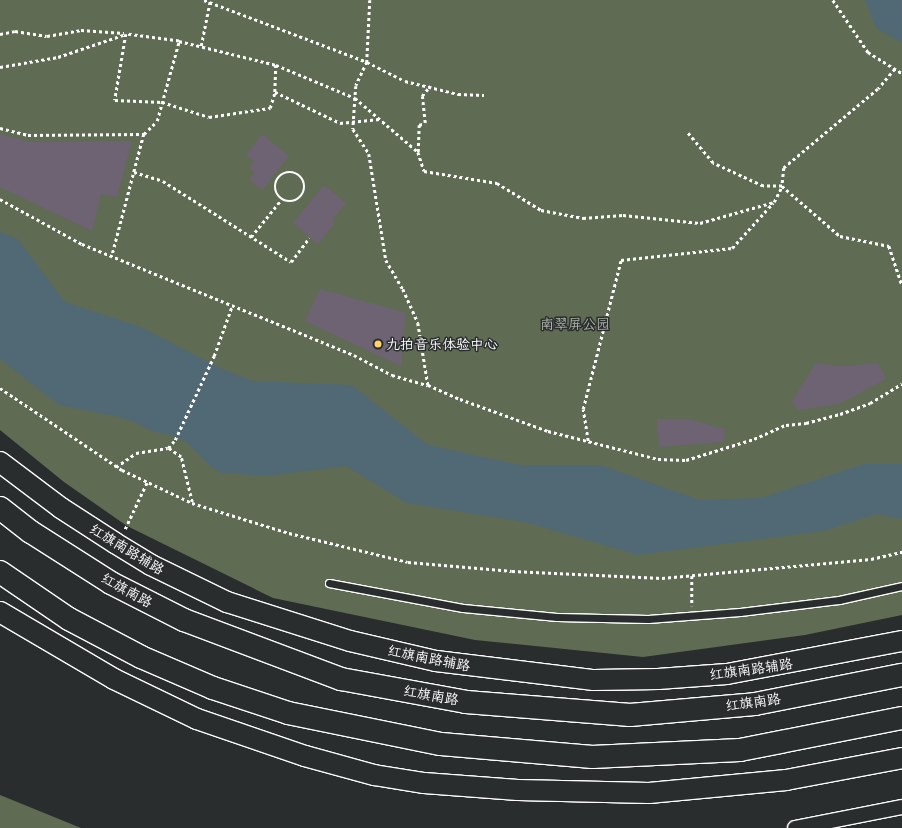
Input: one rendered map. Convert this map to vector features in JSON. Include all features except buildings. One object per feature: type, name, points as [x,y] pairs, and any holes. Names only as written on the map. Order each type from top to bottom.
[{"type":"highway","name":"红旗南路","points":[[0,508],[31,532],[112,583],[184,620],[341,679],[356,682],[466,702],[630,715],[755,704],[902,675]]},
{"type":"highway","points":[[0,572],[69,618],[141,657],[219,691],[288,713],[441,744],[592,757],[740,750],[902,718]]},
{"type":"main road","name":"红旗南路辅路","points":[[0,462],[61,508],[115,543],[190,585],[263,615],[350,641],[436,661],[509,671],[594,680],[719,675],[800,662],[902,641]]},
{"type":"main road","points":[[0,612],[114,679],[197,719],[305,756],[374,775],[417,782],[518,790],[649,794],[778,781],[902,758]]},
{"type":"street","points":[[795,828],[861,822],[902,807]]},
{"type":"lane","points":[[329,584],[463,608],[557,617],[648,618],[693,615],[838,600],[902,586]]},
{"type":"path","points":[[204,0],[367,62],[405,81],[458,94],[484,96]]},
{"type":"path","points":[[370,0],[367,62],[356,86],[353,129],[369,154],[386,260],[403,290],[418,323],[428,384]]},
{"type":"path","points":[[832,0],[868,52],[902,73]]},
{"type":"path","points":[[201,46],[210,1]]},
{"type":"path","points":[[0,34],[15,31],[47,36],[81,30],[126,34],[179,41],[276,65],[355,98],[418,152]]},
{"type":"path","points":[[126,34],[115,100],[162,102],[209,117],[270,108],[275,92],[276,65]]},
{"type":"path","points":[[0,67],[58,57],[126,34]]},
{"type":"path","points":[[112,256],[144,134],[157,121],[179,41]]},
{"type":"path","points":[[588,442],[583,409],[621,260],[732,248],[774,202],[782,186],[784,168],[878,89],[895,69]]},
{"type":"path","points":[[430,86],[422,96],[425,123],[419,125],[418,152],[424,171],[497,183],[541,210],[583,218],[623,215],[700,223],[774,202]]},
{"type":"path","points":[[275,92],[340,123],[380,119]]},
{"type":"path","points":[[0,128],[28,135],[144,134]]},
{"type":"path","points":[[687,132],[713,163],[736,176],[763,186],[782,186],[840,236],[889,246],[902,285]]},
{"type":"path","points":[[134,172],[163,181],[291,262],[309,238]]},
{"type":"path","points":[[285,173],[299,175],[305,184],[304,194],[291,203],[281,200],[275,192],[277,178],[285,173]]},
{"type":"path","points":[[0,199],[82,244],[169,282],[354,355],[392,375],[428,384],[460,399],[535,426],[588,442],[658,459],[686,460],[754,439],[786,425],[806,423],[840,414],[870,403],[902,384]]},
{"type":"path","points":[[251,237],[281,200]]},
{"type":"path","points":[[168,448],[174,440],[214,356],[232,306]]},
{"type":"path","points":[[0,388],[116,467],[192,503],[289,533],[408,562],[520,572],[662,578],[871,559],[902,552]]},
{"type":"path","points":[[116,467],[136,453],[168,448],[181,457],[192,503]]},
{"type":"path","points":[[115,543],[127,526],[147,482]]},
{"type":"path","points":[[692,576],[693,615]]},
{"type":"green space","name":"南翠屏公园","points":[[0,0],[902,0],[902,615],[805,635],[643,657],[475,640],[273,598],[127,526],[64,482],[0,430]]},
{"type":"green space","points":[[0,795],[81,828],[0,828]]},
{"type":"water","points":[[865,0],[901,0],[902,43],[876,28]]},
{"type":"water","points":[[0,232],[18,239],[65,302],[141,327],[220,368],[253,381],[352,385],[428,445],[521,465],[600,465],[700,500],[761,498],[864,464],[902,464],[902,519],[877,514],[823,531],[638,555],[525,522],[407,503],[346,466],[268,476],[221,473],[211,467],[185,441],[170,435],[151,431],[137,423],[119,417],[59,405],[0,359]]},
{"type":"place","name":"九拍音乐体验中心","points":[[378,344]]}]
